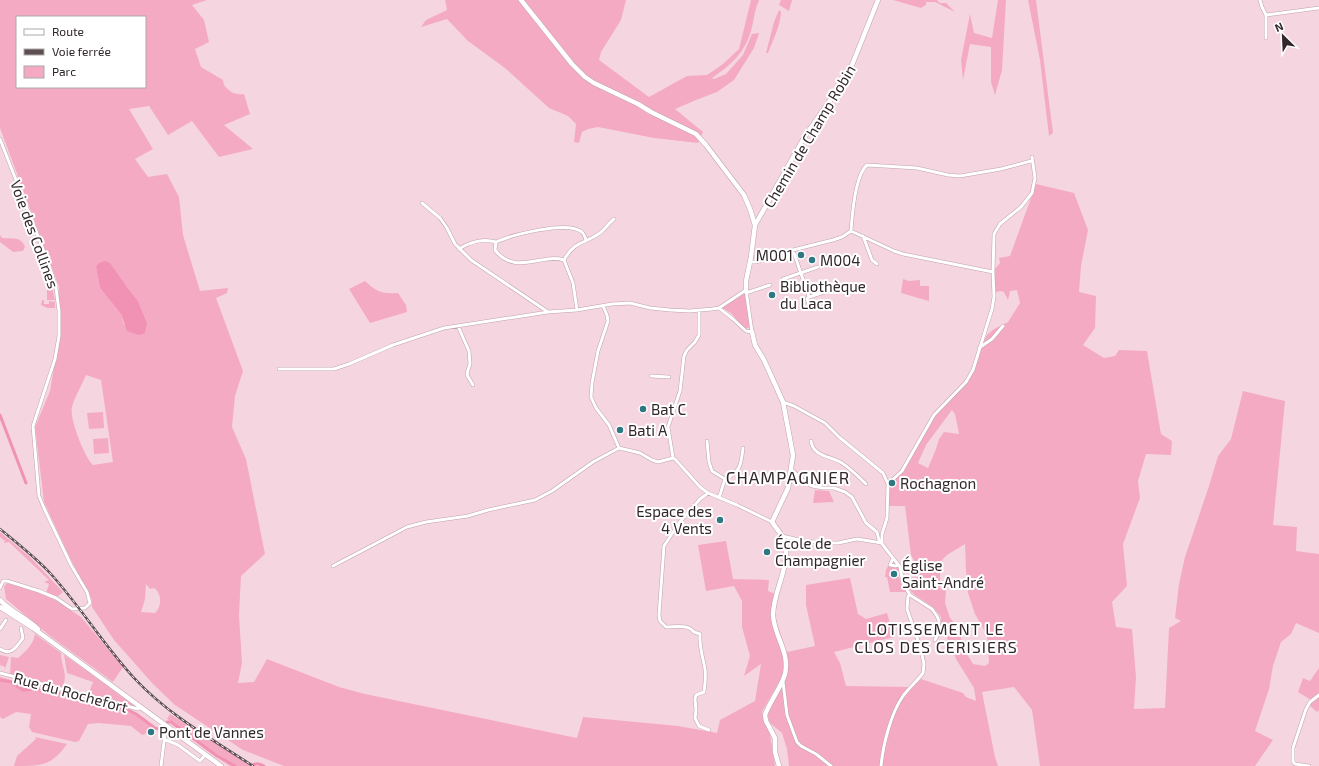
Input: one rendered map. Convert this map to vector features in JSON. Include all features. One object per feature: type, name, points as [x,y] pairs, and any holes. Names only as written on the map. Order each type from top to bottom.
[{"type":"street","points":[[521,0],[572,64],[585,77],[594,83],[685,128],[701,138],[744,195],[750,208],[755,226],[746,282],[752,332],[754,341],[783,402],[793,455],[788,488],[772,522]]},
{"type":"street","name":"Chemin de Champ Robin","points":[[755,226],[805,136],[848,75],[878,0]]},
{"type":"street","points":[[1260,0],[1266,15],[1266,38]]},
{"type":"street","points":[[1266,15],[1319,8]]},
{"type":"street","name":"Voie des Collines","points":[[0,139],[48,262],[56,288],[59,311],[59,336],[55,359],[33,426],[40,496],[44,508],[90,603],[85,608],[72,609],[56,598],[7,581],[1,583],[0,588]]},
{"type":"street","points":[[750,262],[756,262],[793,250],[842,238],[851,231],[855,196],[863,169],[867,165],[917,168],[948,175],[960,176],[1001,170],[1032,159],[1034,169],[1032,193],[1021,208],[1000,224],[994,234],[994,297],[992,309],[971,375],[937,411],[902,471],[888,484]]},
{"type":"street","points":[[422,203],[440,218],[455,244],[471,260],[548,312]]},
{"type":"street","points":[[564,260],[567,254],[576,245],[600,233],[614,219]]},
{"type":"street","points":[[459,249],[474,242],[491,240],[496,242],[535,231],[568,228],[578,230],[583,233],[586,240]]},
{"type":"street","points":[[851,231],[903,254],[993,272]]},
{"type":"street","points":[[863,236],[872,260],[877,264]]},
{"type":"street","points":[[496,242],[495,250],[497,253],[505,259],[523,264],[556,257],[564,260],[571,274],[577,310]]},
{"type":"street","points":[[793,250],[802,273],[809,297],[807,299],[810,307]]},
{"type":"street","points":[[783,279],[818,267]]},
{"type":"street","points":[[279,369],[334,369],[393,345],[432,332],[458,326],[548,312],[630,303],[660,309],[690,311],[718,308],[746,291],[770,285]]},
{"type":"street","points":[[809,297],[834,289]]},
{"type":"street","points":[[604,306],[608,321],[598,351],[591,397],[596,408],[609,425],[619,448]]},
{"type":"street","points":[[718,308],[746,331],[752,332]]},
{"type":"street","points":[[672,458],[668,426],[680,391],[684,356],[687,350],[695,342],[699,334],[699,310]]},
{"type":"street","points":[[458,326],[469,351],[470,364],[467,374],[473,385]]},
{"type":"street","points":[[980,348],[992,339],[1003,326]]},
{"type":"street","points":[[651,376],[669,376]]},
{"type":"street","points":[[783,402],[794,406],[824,423],[882,472],[888,484],[887,518],[882,534],[882,543]]},
{"type":"street","points":[[707,441],[709,462],[712,471],[725,479]]},
{"type":"street","points":[[811,441],[812,447],[817,452],[826,458],[841,462],[866,484]]},
{"type":"street","points":[[333,566],[407,527],[426,522],[468,516],[535,500],[552,491],[593,462],[619,448],[640,453],[658,462],[672,458],[675,459],[700,487],[708,493],[738,505],[772,522],[782,536],[784,542],[784,562],[773,613],[774,625],[786,657],[786,667],[782,680],[765,715],[766,721],[774,736],[775,752],[779,766]]},
{"type":"street","points":[[719,498],[725,479],[732,476],[740,469],[743,448]]},
{"type":"street","points":[[791,469],[806,483],[812,486],[834,488],[845,492],[852,497],[866,523],[876,530],[879,540],[900,567],[903,583],[910,595],[932,609],[937,616],[939,628],[935,640]]},
{"type":"street","points":[[708,493],[700,499],[679,523],[663,549],[659,615],[660,621],[666,627],[690,628],[694,632],[700,634],[699,642],[705,670],[705,681],[704,692],[696,695],[695,718],[699,726],[709,730]]},
{"type":"street","points":[[782,536],[804,541],[826,543],[838,543],[858,538],[882,543]]},
{"type":"street","points":[[893,558],[890,565],[898,565]]},
{"type":"street","points":[[881,766],[884,747],[896,707],[904,694],[923,673],[924,664],[920,646],[907,609],[908,596],[910,595]]},
{"type":"street","points":[[0,600],[5,605],[30,621],[50,640]]},
{"type":"street","points":[[0,607],[50,640],[167,728],[221,766]]},
{"type":"street","points":[[0,629],[6,620]]},
{"type":"street","points":[[0,649],[8,652],[13,651],[23,638],[21,628]]},
{"type":"street","name":"Rue du Rochefort","points":[[0,673],[138,709],[141,707]]},
{"type":"street","points":[[782,680],[787,715],[797,742],[831,766]]},
{"type":"street","points":[[1309,766],[1295,764],[1293,762],[1292,751],[1308,706],[1319,695]]},
{"type":"street","points":[[161,766],[164,739],[167,728]]},
{"type":"street","points":[[164,739],[178,745],[200,761],[201,766]]},
{"type":"street","points":[[200,761],[205,755]]},
{"type":"green space","points":[[0,0],[207,0],[192,5],[204,20],[209,42],[195,49],[201,67],[223,80],[224,85],[230,91],[238,94],[244,94],[250,114],[224,125],[253,149],[219,157],[192,121],[168,135],[149,106],[129,109],[153,149],[135,159],[148,177],[167,174],[179,197],[183,235],[200,291],[228,288],[227,293],[216,298],[243,371],[235,396],[232,427],[246,459],[265,554],[241,576],[239,615],[242,663],[238,683],[254,682],[267,659],[339,687],[365,694],[577,738],[583,717],[678,726],[717,733],[720,720],[755,701],[761,664],[744,676],[750,656],[742,627],[742,601],[734,586],[706,591],[698,545],[726,541],[733,579],[769,580],[768,591],[775,594],[776,621],[787,652],[815,646],[806,605],[806,585],[850,578],[858,614],[866,619],[887,613],[894,637],[834,652],[840,663],[846,686],[911,687],[921,679],[963,693],[966,697],[976,701],[974,688],[956,659],[941,626],[941,617],[933,608],[908,588],[905,578],[919,577],[917,566],[911,555],[905,506],[888,506],[888,484],[901,473],[935,414],[971,375],[976,366],[987,335],[994,329],[1008,322],[1020,303],[1017,290],[1010,291],[1008,300],[1004,292],[996,292],[993,271],[1000,263],[999,258],[1010,256],[1036,184],[1074,193],[1088,230],[1081,266],[1079,292],[1096,296],[1095,328],[1083,345],[1104,358],[1115,356],[1119,350],[1147,351],[1161,434],[1172,441],[1171,455],[1146,454],[1138,481],[1140,498],[1123,544],[1127,586],[1112,602],[1116,627],[1132,629],[1136,677],[1134,709],[1165,708],[1169,628],[1181,621],[1175,618],[1179,584],[1185,557],[1218,456],[1231,439],[1243,391],[1285,401],[1273,525],[1297,527],[1296,551],[1319,554],[1319,633],[1296,623],[1291,634],[1281,642],[1273,666],[1269,689],[1255,731],[1273,740],[1255,766],[1040,766],[1032,710],[1014,687],[982,692],[998,766],[789,766],[787,749],[782,733],[770,723],[767,714],[786,678],[785,666],[781,678],[762,712],[770,734],[775,766],[284,766],[243,750],[175,705],[153,684],[114,640],[92,607],[92,600],[70,558],[44,502],[35,427],[50,391],[59,338],[59,287],[0,128]],"holes":[[[110,264],[138,301],[147,323],[124,325],[121,314],[100,288],[96,267]],[[86,375],[101,380],[113,462],[93,465],[89,461],[75,428],[72,407]],[[952,410],[955,414],[959,434],[944,432],[939,439],[928,468],[918,463],[926,445]],[[965,544],[968,593],[975,614],[987,635],[989,663],[985,666],[973,664],[962,646],[960,629],[950,618],[945,603],[946,591],[940,588],[940,562],[947,555]],[[146,584],[150,589],[154,588],[159,593],[160,604],[155,613],[141,612],[145,599]]]},
{"type":"green space","points":[[445,0],[626,0],[621,20],[601,52],[599,60],[649,97],[687,76],[707,75],[723,64],[739,49],[751,0],[759,0],[746,44],[737,57],[726,68],[712,78],[714,79],[726,74],[743,55],[752,34],[759,33],[754,48],[734,80],[717,92],[675,109],[703,132],[698,143],[654,138],[598,127],[582,132],[579,143],[574,142],[576,124],[568,116],[549,108],[505,68],[468,41],[447,19],[421,27],[426,20],[447,10]]},
{"type":"green space","points":[[781,0],[792,0],[789,11],[779,5]]},
{"type":"green space","points":[[893,0],[937,0],[940,3],[946,3],[955,12],[935,2],[926,2],[926,5],[921,8]]},
{"type":"green space","points":[[998,0],[1006,0],[1002,70],[995,95],[991,82],[991,47],[970,44],[963,80],[961,60],[970,14],[974,33],[992,38]]},
{"type":"green space","points":[[1028,0],[1036,0],[1053,133],[1049,136],[1040,60]]},
{"type":"green space","points":[[779,10],[781,12],[778,28],[768,53],[766,53],[774,22]]},
{"type":"green space","points":[[0,235],[2,238],[21,241],[25,247],[23,251],[13,252],[0,242]]},
{"type":"green space","points":[[39,248],[49,276],[41,275],[40,258],[38,258],[34,249]]},
{"type":"green space","points":[[47,279],[50,279],[55,300],[47,300]]},
{"type":"green space","points":[[903,279],[909,281],[920,280],[920,286],[929,286],[929,301],[901,293]]},
{"type":"green space","points":[[365,281],[380,292],[398,293],[406,305],[407,312],[370,323],[349,289]]},
{"type":"green space","points":[[745,293],[750,327],[745,329],[731,313],[722,308]]},
{"type":"green space","points":[[42,300],[44,300],[44,304],[49,304],[49,301],[55,302],[55,308],[47,308],[41,305]]},
{"type":"green space","points":[[103,412],[104,428],[89,429],[87,413]]},
{"type":"green space","points":[[108,438],[109,453],[94,454],[93,439]]},
{"type":"green space","points":[[815,490],[829,491],[834,502],[813,503]]},
{"type":"green space","points":[[0,532],[31,558],[63,592],[57,597],[46,593],[49,584],[44,582],[49,580],[9,542],[4,543],[5,541],[0,537]]},
{"type":"green space","points":[[888,566],[898,567],[899,571],[890,570],[889,576],[899,577],[906,592],[890,592],[887,577],[885,577]]},
{"type":"green space","points":[[8,583],[54,599],[81,617],[123,667],[113,682],[50,636],[6,599],[4,586]]},
{"type":"green space","points":[[35,634],[61,653],[65,674],[62,688],[10,675],[11,657],[18,658],[24,653],[31,645]]},
{"type":"green space","points":[[0,655],[9,657],[4,672],[5,667],[0,665]]},
{"type":"green space","points":[[64,655],[136,707],[129,704],[88,695],[93,682],[67,673]]},
{"type":"green space","points":[[1319,668],[1319,693],[1311,700],[1298,692],[1303,678],[1310,681]]},
{"type":"green space","points":[[0,677],[134,713],[154,728],[148,733],[142,735],[131,726],[99,723],[88,724],[79,741],[75,742],[32,732],[29,727],[31,714],[16,712],[3,719],[0,717]]},
{"type":"green space","points":[[1319,696],[1319,710],[1317,712],[1309,705]]},
{"type":"green space","points":[[170,714],[252,766],[230,766],[174,726],[175,723],[167,719]]},
{"type":"green space","points":[[35,737],[67,744],[51,761],[32,766],[14,766],[17,756],[36,739]]},
{"type":"shaded area","points":[[105,261],[110,263],[138,301],[147,323],[145,333],[139,335],[127,331],[121,314],[100,288],[96,267],[99,263]]},
{"type":"waterway","points":[[0,415],[26,483]]},
{"type":"waterway","points":[[0,680],[11,682],[23,690],[34,689],[59,693],[74,697],[88,704],[128,710],[155,728],[159,729]]},
{"type":"waterway","points":[[167,722],[171,722],[217,756],[235,766]]},
{"type":"waterway","points":[[251,766],[254,764],[264,766]]},
{"type":"railway","points":[[0,529],[50,573],[72,599],[103,641],[149,693],[177,716],[253,766]]},
{"type":"place","name":"M001","points":[[801,255]]},
{"type":"place","name":"M004","points":[[812,260]]},
{"type":"place","name":"Bibliothèque du Laca","points":[[772,295]]},
{"type":"place","name":"Bat C","points":[[643,409]]},
{"type":"place","name":"Bati A","points":[[620,430]]},
{"type":"place","name":"Rochagnon","points":[[892,483]]},
{"type":"place","name":"Espace des 4 Vents","points":[[720,520]]},
{"type":"place","name":"École de Champagnier","points":[[767,552]]},
{"type":"place","name":"Église Saint-André","points":[[894,574]]},
{"type":"place","name":"Pont de Vannes","points":[[151,732]]},
{"type":"district","name":"CHAMPAGNIER","points":[[788,477]]},
{"type":"district","name":"LOTISSEMENT LE CLOS DES CERISIERS","points":[[936,637]]}]
